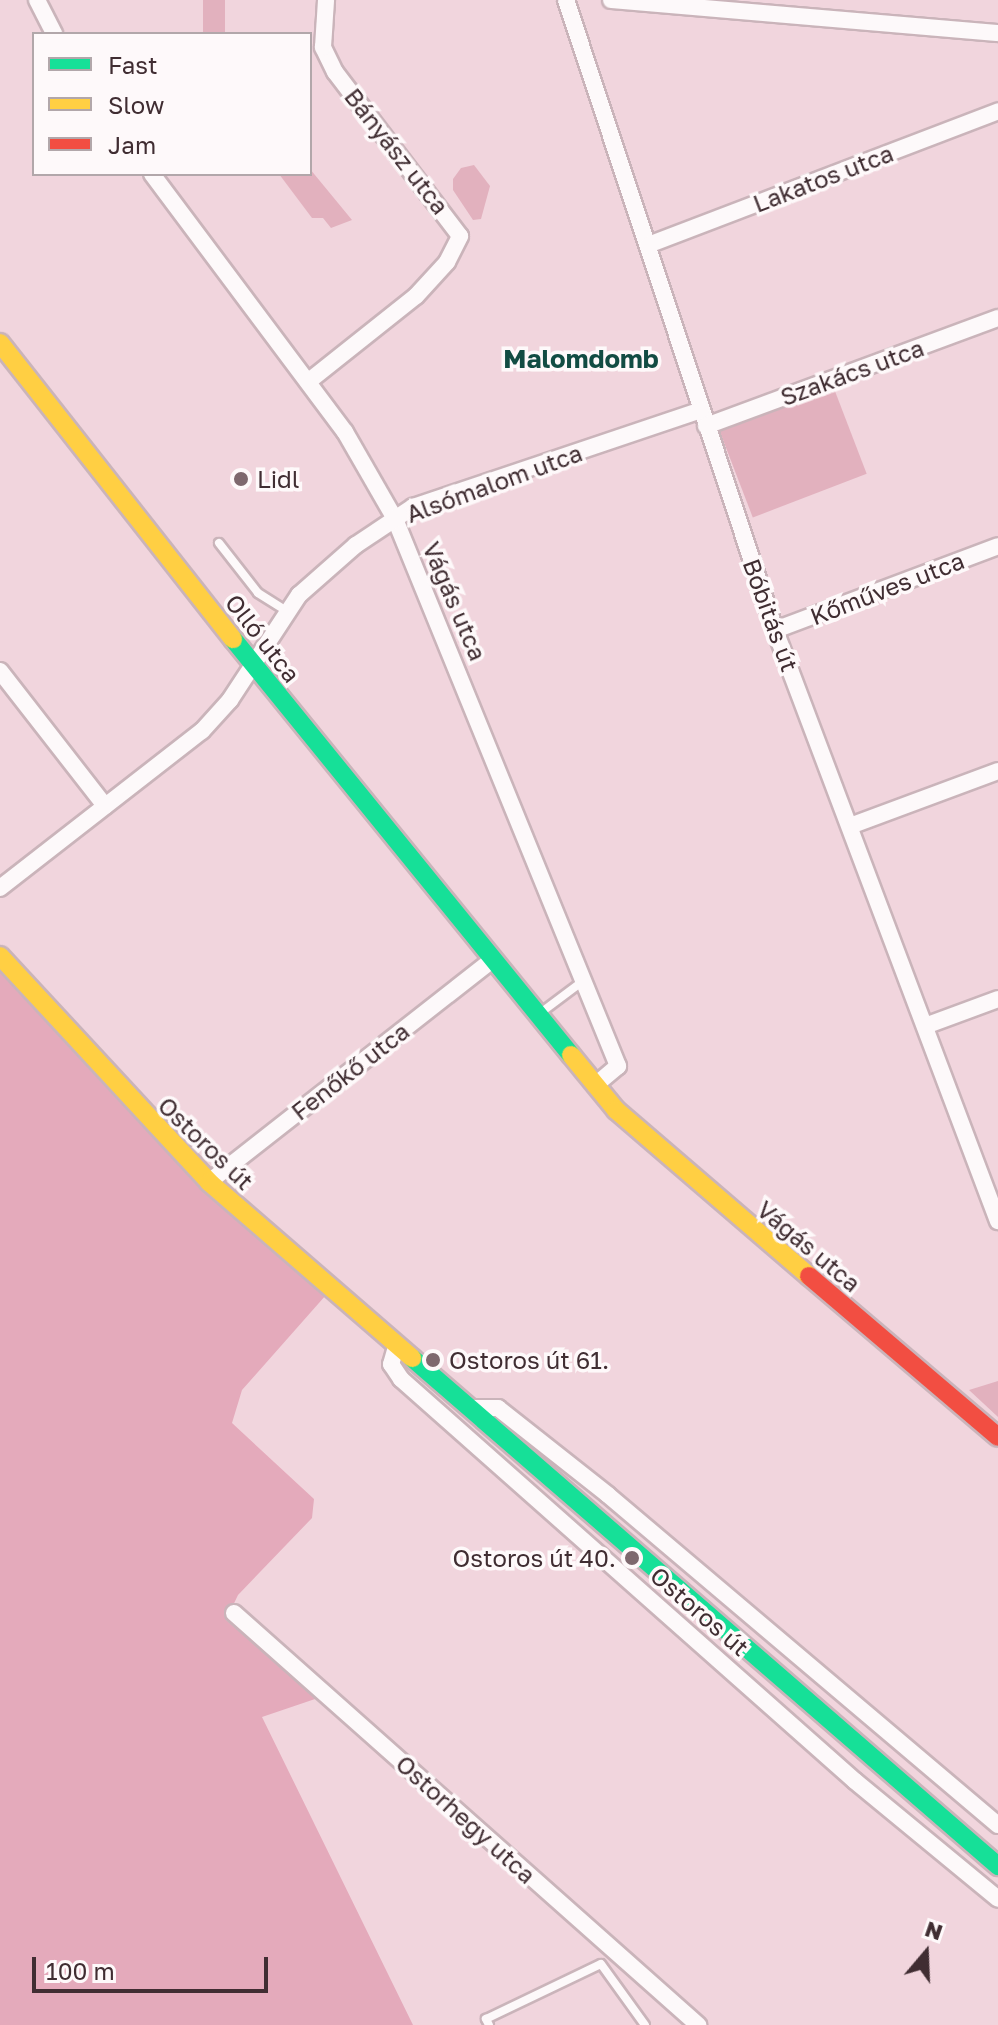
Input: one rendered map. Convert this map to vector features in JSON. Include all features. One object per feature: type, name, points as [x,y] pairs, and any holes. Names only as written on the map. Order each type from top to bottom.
[{"type":"street","points":[[37,0],[53,32]]},
{"type":"street","name":"Bányász utca","points":[[309,381],[416,296],[447,262],[460,236],[407,159],[335,72],[323,47],[326,0]]},
{"type":"street","name":"Bóbitás út","points":[[566,0],[775,630],[998,1221]]},
{"type":"street","points":[[611,0],[998,33]]},
{"type":"street","name":"Lakatos utca","points":[[648,245],[998,111]]},
{"type":"street","name":"Vágás utca","points":[[154,176],[309,381],[395,519],[618,1066],[595,1085]]},
{"type":"street","name":"Szakács utca","points":[[704,418],[998,318]]},
{"type":"street","name":"Olló utca","points":[[0,343],[491,961]]},
{"type":"street","name":"Alsómalom utca","points":[[0,888],[202,731],[230,700],[287,611],[329,566],[395,519],[413,507],[704,418]]},
{"type":"street","name":"Kőműves utca","points":[[775,630],[998,546]]},
{"type":"street","points":[[0,671],[105,806]]},
{"type":"street","points":[[850,826],[998,771]]},
{"type":"street","name":"Ostoros út","points":[[0,956],[209,1182],[998,1866]]},
{"type":"street","name":"Vágás utca","points":[[491,961],[595,1085],[649,1142],[998,1437]]},
{"type":"street","name":"Fenőkő utca","points":[[209,1182],[491,961]]},
{"type":"street","points":[[925,1026],[998,999]]},
{"type":"street","name":"Ostoros út","points":[[396,1347],[391,1364],[401,1379],[734,1673],[998,1899]]},
{"type":"street","name":"Ostoros út","points":[[469,1408],[498,1408],[608,1495],[998,1825]]},
{"type":"street","points":[[658,1605],[675,1586]]},
{"type":"street","name":"Ostorhegy utca","points":[[234,1613],[698,2025]]},
{"type":"street","points":[[734,1673],[752,1653]]},
{"type":"lane","points":[[219,543],[258,593],[287,611]]},
{"type":"lane","points":[[536,1017],[583,981]]},
{"type":"lane","points":[[489,2025],[486,2019],[601,1964],[645,2025]]},
{"type":"shaded area","points":[[203,0],[225,0],[225,32],[203,32]]},
{"type":"shaded area","points":[[474,165],[490,186],[481,219],[473,220],[453,190],[453,179],[461,168]]},
{"type":"shaded area","points":[[312,171],[352,220],[331,228],[323,218],[312,218],[280,176],[312,176]]},
{"type":"shaded area","points":[[833,386],[867,474],[753,517],[719,430]]},
{"type":"shaded area","points":[[0,963],[326,1295],[242,1390],[232,1423],[314,1499],[312,1518],[238,1595],[226,1620],[318,1698],[262,1717],[413,2025],[0,2025]]},
{"type":"shaded area","points":[[998,1381],[998,1417],[969,1390]]},
{"type":"traffic: fast","points":[[233,639],[571,1055]]},
{"type":"traffic: fast","points":[[412,1358],[998,1866]]},
{"type":"traffic: slow","points":[[0,343],[233,639]]},
{"type":"traffic: slow","points":[[0,956],[209,1182],[412,1358]]},
{"type":"traffic: slow","points":[[571,1055],[616,1110],[809,1276]]},
{"type":"traffic: jam","points":[[809,1276],[998,1437]]},
{"type":"place","name":"Lidl","points":[[241,479]]},
{"type":"place","name":"Ostoros út 61.","points":[[433,1360]]},
{"type":"place","name":"Ostoros út 40.","points":[[632,1558]]},
{"type":"district","name":"Malomdomb","points":[[581,359]]}]
